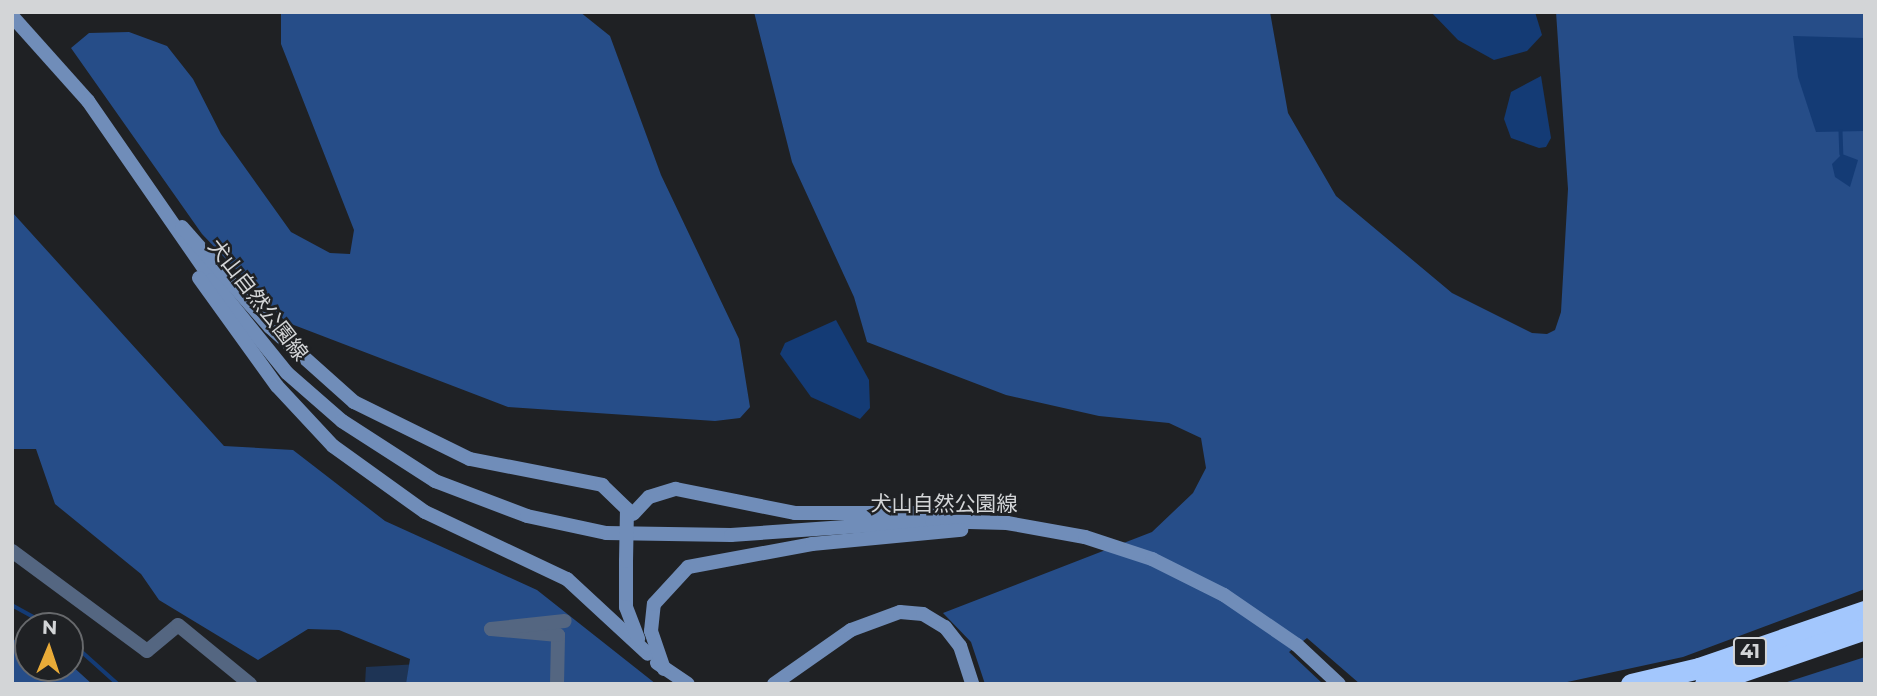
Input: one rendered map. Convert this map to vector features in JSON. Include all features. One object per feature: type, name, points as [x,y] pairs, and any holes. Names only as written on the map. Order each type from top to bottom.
[{"type":"highway","name":"41","points":[[1632,684],[1699,668],[1865,611]]},
{"type":"highway","name":"41","points":[[1705,684],[1865,629]]},
{"type":"main road","name":"犬山自然公園線","points":[[12,16],[88,101],[163,209],[287,373],[388,453],[482,501],[562,525],[659,535],[932,521],[1007,523],[1085,537],[1187,575],[1297,645],[1339,684]]},
{"type":"main road","points":[[145,182],[166,230],[253,355],[333,446],[425,512],[567,579],[664,669],[688,684]]},
{"type":"main road","points":[[163,209],[313,372],[354,402],[470,459],[602,485],[630,511],[626,607],[648,654]]},
{"type":"main road","points":[[630,511],[649,497],[676,489],[794,513],[923,512],[1007,523]]},
{"type":"main road","points":[[664,669],[651,631],[654,604],[688,567],[812,544],[1007,523]]},
{"type":"main road","points":[[774,684],[851,630],[900,612],[923,614],[945,627],[968,666],[970,684]]},
{"type":"street","points":[[12,551],[147,651],[178,625],[250,684]]},
{"type":"street","points":[[557,684],[558,635],[491,629],[565,621]]},
{"type":"shaded area","points":[[281,12],[580,12],[610,36],[661,175],[739,339],[750,407],[740,418],[715,421],[508,407],[286,322],[202,234],[71,48],[89,33],[129,32],[167,46],[193,79],[221,134],[291,232],[330,253],[350,254],[354,230],[281,44]]},
{"type":"shaded area","points":[[754,12],[1270,12],[1288,113],[1336,196],[1452,293],[1532,333],[1547,334],[1555,330],[1561,312],[1568,189],[1556,12],[1865,12],[1865,589],[1683,657],[1558,684],[1360,684],[1307,638],[1289,652],[1323,684],[985,684],[971,642],[943,613],[1152,532],[1193,493],[1206,468],[1201,438],[1169,423],[1099,416],[1006,395],[867,342],[854,297],[792,162]]},
{"type":"shaded area","points":[[1431,12],[1535,12],[1542,35],[1527,51],[1494,60],[1458,40]]},
{"type":"shaded area","points":[[1793,36],[1865,38],[1865,131],[1816,132],[1798,77]]},
{"type":"shaded area","points":[[1541,76],[1551,138],[1546,147],[1539,148],[1511,138],[1504,119],[1511,92]]},
{"type":"shaded area","points":[[1842,154],[1858,160],[1850,187],[1835,177],[1832,164]]},
{"type":"shaded area","points":[[12,212],[224,446],[293,450],[385,521],[537,590],[656,684],[406,684],[410,659],[339,630],[308,629],[258,660],[159,600],[141,574],[55,504],[36,449],[12,449]]},
{"type":"shaded area","points":[[836,320],[869,380],[870,408],[860,419],[811,397],[780,354],[785,343]]},
{"type":"shaded area","points":[[12,639],[14,682],[84,682],[84,677],[92,684],[12,684]]},
{"type":"shaded area","points":[[1865,657],[1865,684],[1781,684]]},
{"type":"shaded area","points":[[419,664],[422,684],[365,684],[366,667]]},
{"type":"waterway","points":[[1841,131],[1842,154]]},
{"type":"waterway","points":[[12,605],[25,612]]},
{"type":"waterway","points":[[84,654],[118,684]]}]
